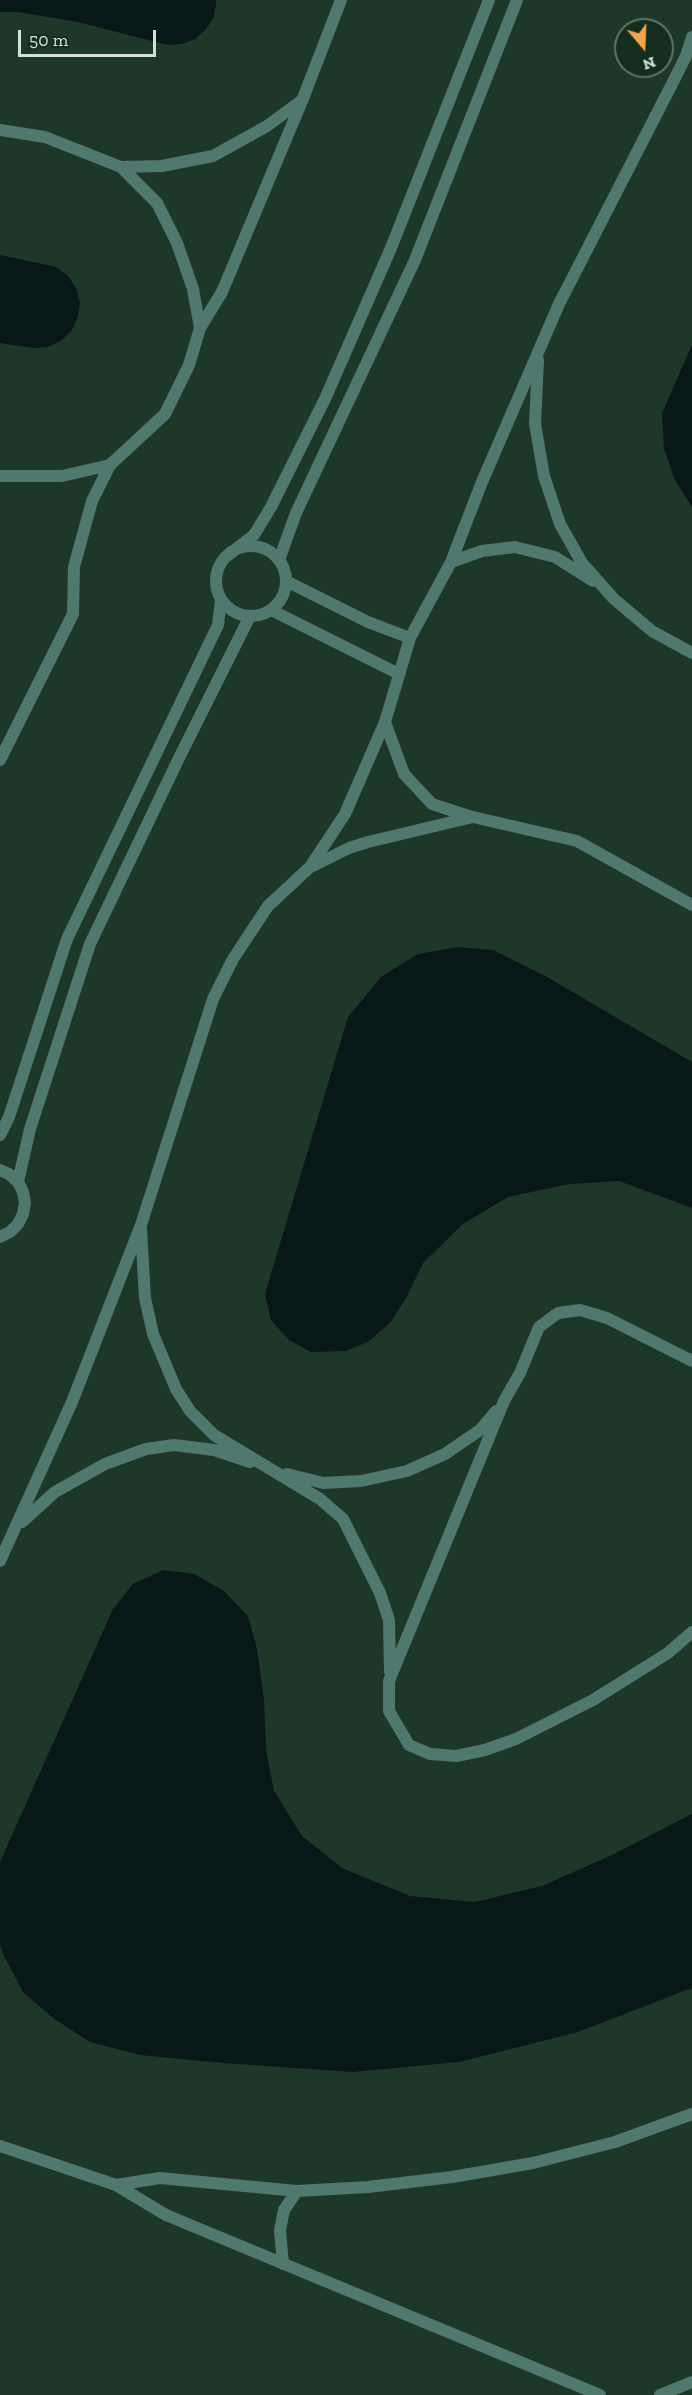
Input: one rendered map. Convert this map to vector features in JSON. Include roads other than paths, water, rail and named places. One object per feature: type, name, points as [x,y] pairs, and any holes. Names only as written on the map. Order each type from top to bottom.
[{"type":"street","points":[[0,760],[73,614],[74,567],[92,501],[110,465],[165,414],[189,365],[200,328],[222,292],[302,101],[341,0]]},
{"type":"street","points":[[227,556],[237,549],[248,546],[271,552],[279,560],[286,581],[279,602],[271,610],[261,615],[250,616],[229,609],[221,600],[216,589],[219,566],[227,556],[254,535],[271,507],[325,399],[392,249],[489,0]]},
{"type":"street","points":[[279,560],[296,513],[415,260],[517,0]]},
{"type":"street","points":[[0,1561],[72,1402],[141,1225],[213,999],[233,958],[268,906],[310,867],[345,814],[385,722],[410,638],[451,562],[482,482],[559,304],[689,53],[692,37]]},
{"type":"street","points":[[0,130],[45,137],[121,166],[162,166],[213,156],[267,126],[302,101]]},
{"type":"street","points":[[121,166],[157,203],[177,243],[193,289],[200,328]]},
{"type":"street","points":[[538,353],[536,424],[543,476],[560,524],[582,563],[604,588],[652,631],[692,653]]},
{"type":"street","points":[[0,476],[62,476],[110,465]]},
{"type":"street","points":[[451,562],[482,551],[514,547],[555,557],[604,588]]},
{"type":"street","points":[[286,581],[368,622],[410,638]]},
{"type":"street","points":[[0,1135],[12,1106],[67,939],[218,625],[221,600]]},
{"type":"street","points":[[271,610],[399,674]]},
{"type":"street","points":[[18,1182],[30,1129],[90,944],[250,616]]},
{"type":"street","points":[[385,722],[404,774],[432,804],[473,817],[577,841],[692,905]]},
{"type":"street","points":[[310,867],[358,845],[473,817]]},
{"type":"street","points":[[0,1170],[18,1182],[25,1203],[18,1224],[10,1232],[0,1237]]},
{"type":"street","points":[[141,1225],[145,1298],[153,1334],[176,1389],[190,1411],[214,1435],[320,1499],[343,1519],[381,1593],[389,1620],[391,1648],[389,1711],[408,1745],[430,1754],[456,1756],[516,1740],[593,1700],[668,1653],[692,1632]]},
{"type":"street","points":[[389,1682],[504,1401],[520,1373],[539,1327],[558,1313],[580,1310],[607,1318],[692,1360]]},
{"type":"street","points":[[17,1527],[55,1492],[105,1464],[146,1449],[174,1445],[214,1450],[274,1471],[323,1483],[361,1481],[407,1471],[445,1454],[480,1430],[504,1401]]},
{"type":"street","points":[[116,2185],[160,2178],[297,2192],[368,2187],[452,2177],[533,2163],[615,2142],[692,2114]]},
{"type":"street","points":[[0,2141],[5,2148],[116,2185],[166,2215],[600,2395]]},
{"type":"street","points":[[283,2264],[280,2230],[284,2210],[297,2192]]},
{"type":"street","points":[[660,2395],[692,2382]]}]
